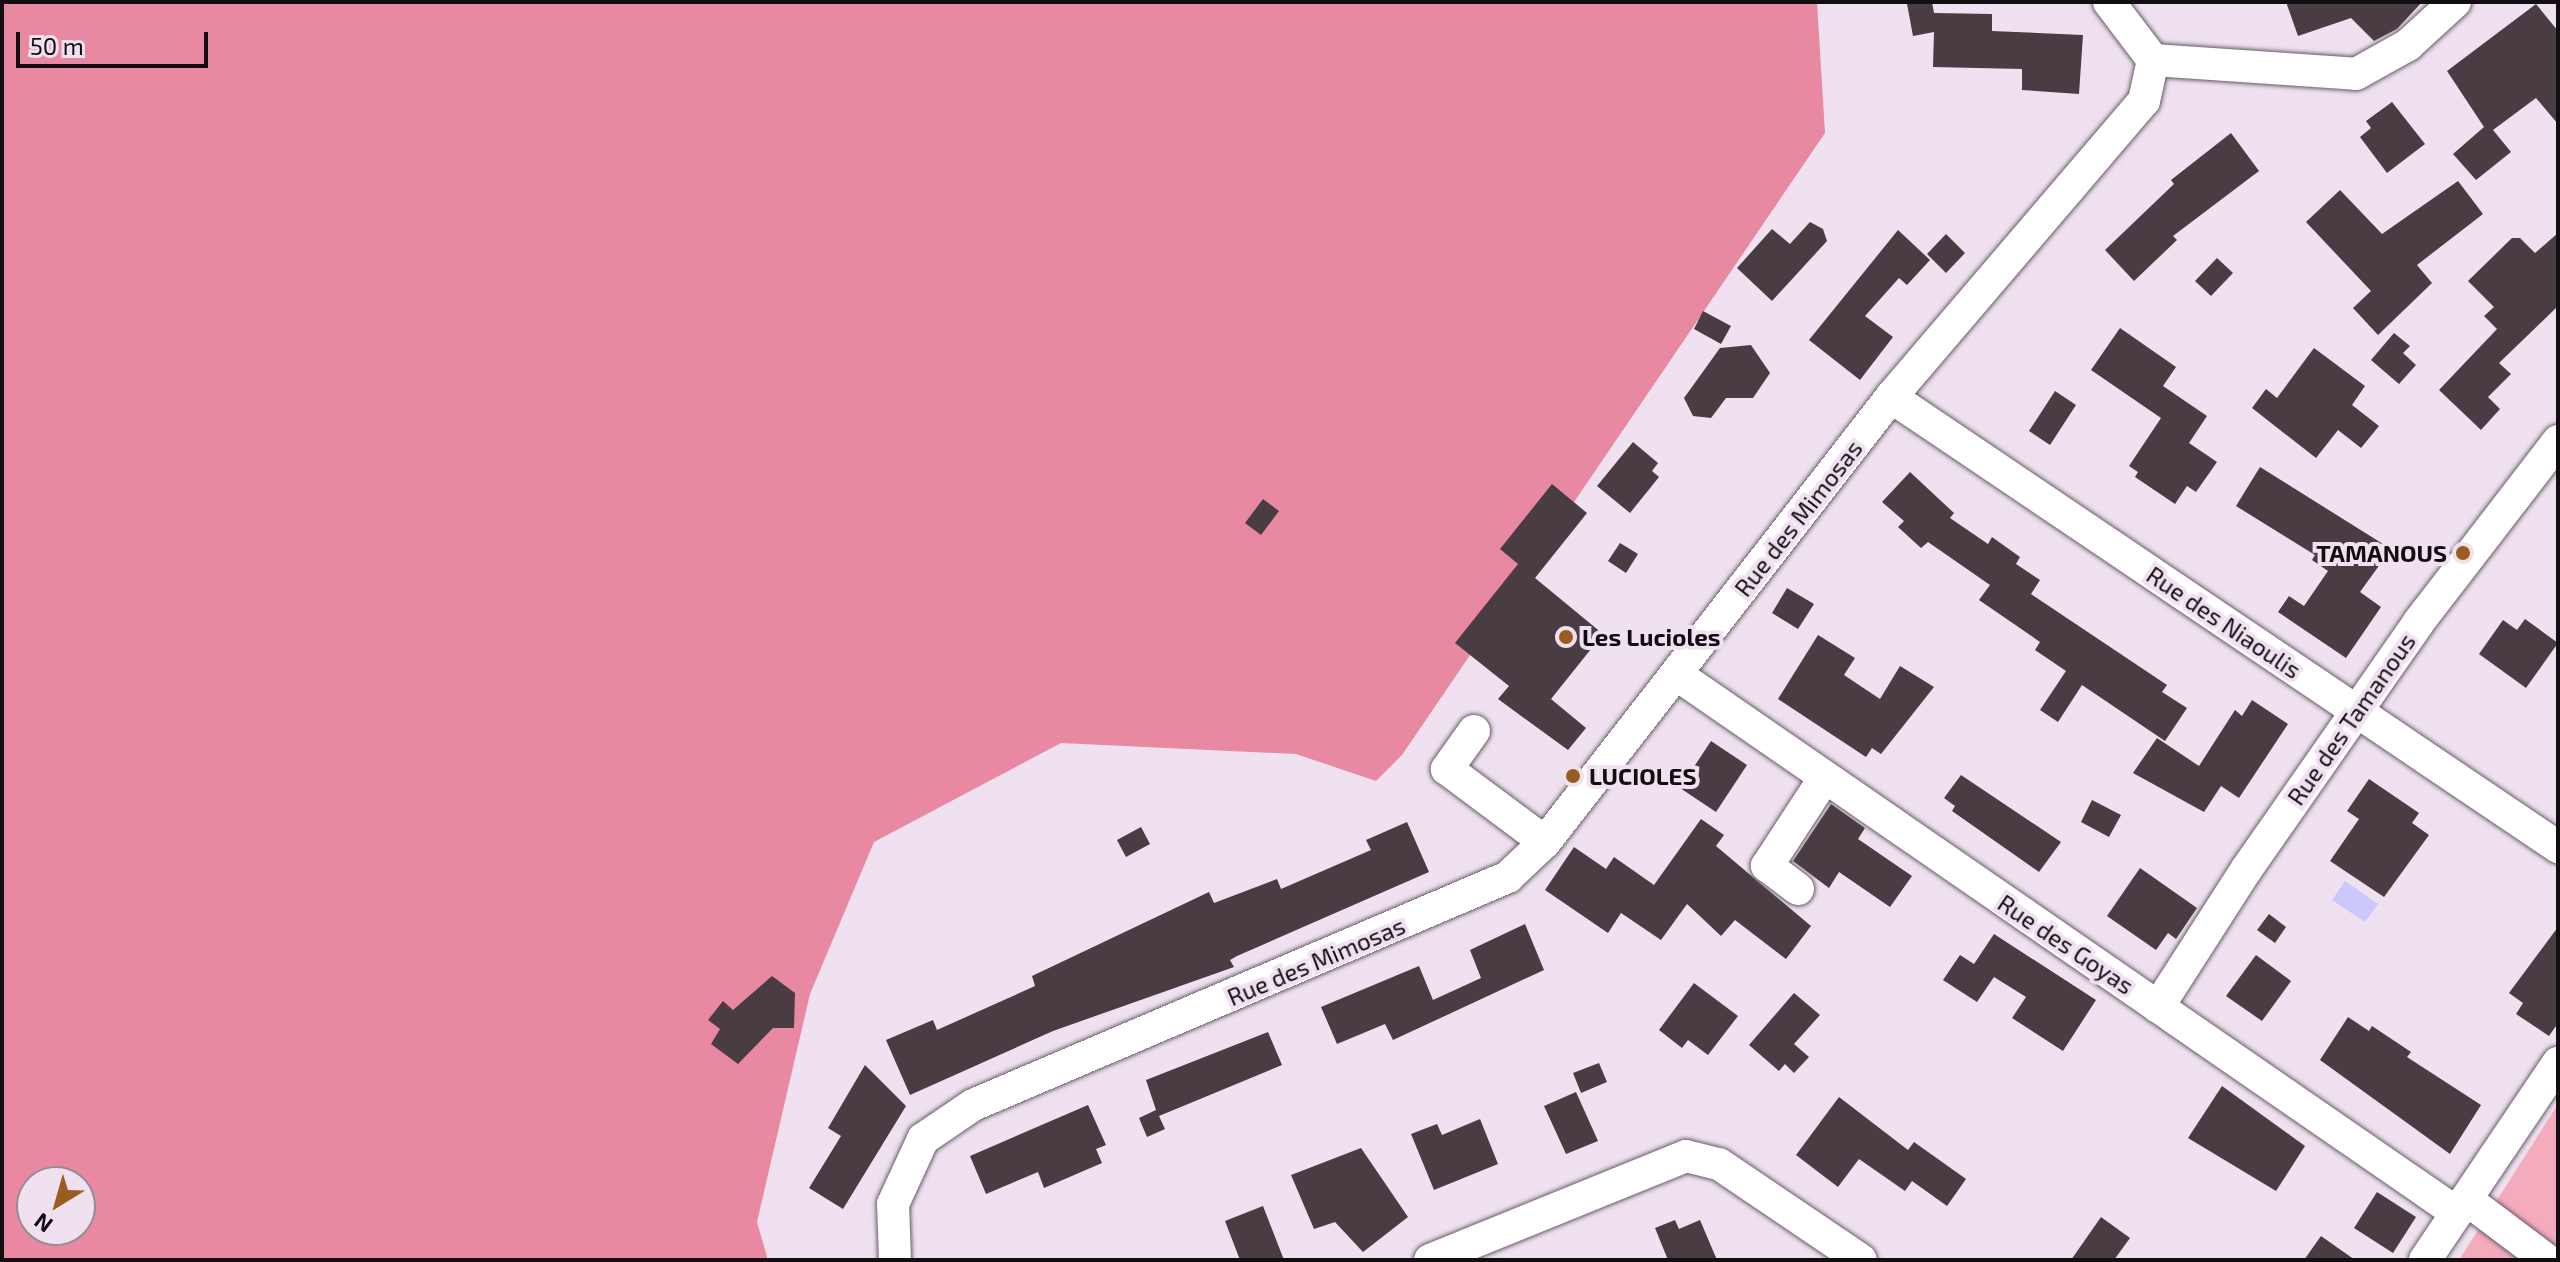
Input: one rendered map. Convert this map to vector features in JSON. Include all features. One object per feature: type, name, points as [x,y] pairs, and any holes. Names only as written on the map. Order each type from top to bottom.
[{"type":"street","points":[[2109,2],[2153,60],[2356,74],[2408,45],[2455,2]]},
{"type":"street","name":"Rue des Mimosas","points":[[895,1260],[893,1204],[920,1145],[973,1105],[1494,884],[1508,877],[1545,842],[1891,397],[2144,101],[2153,60]]},
{"type":"street","name":"Rue des Niaoulis","points":[[1891,397],[2558,847]]},
{"type":"street","name":"Rue des Tamanous","points":[[2158,1007],[2357,712],[2558,441]]},
{"type":"street","name":"Rue des Goyas","points":[[1676,674],[2158,1007],[2547,1260]]},
{"type":"street","points":[[1474,731],[1447,769],[1545,842]]},
{"type":"street","points":[[1798,889],[1767,866],[1825,777]]},
{"type":"street","points":[[2425,1260],[2558,1063]]},
{"type":"street","points":[[1430,1260],[1686,1156],[1719,1164],[1861,1260]]},
{"type":"shaded area","points":[[2,2],[1817,2],[1825,133],[1402,755],[1376,781],[1296,754],[1061,743],[874,842],[810,994],[757,1222],[768,1260],[2,1260]]},
{"type":"shaded area","points":[[2558,1104],[2558,1260],[2459,1260]]},
{"type":"water","points":[[2345,881],[2378,904],[2365,922],[2332,900]]},
{"type":"building","points":[[1932,2],[1934,13],[1992,14],[1992,31],[2083,35],[2079,94],[2022,90],[2022,69],[1933,67],[1934,32],[1913,36],[1907,4]]},
{"type":"building","points":[[2286,2],[2422,2],[2397,29],[2374,41],[2351,18],[2298,36]]},
{"type":"building","points":[[2536,4],[2558,31],[2558,124],[2536,98],[2493,130],[2511,152],[2476,180],[2453,154],[2484,127],[2447,71]]},
{"type":"building","points":[[2392,102],[2425,144],[2387,173],[2360,137],[2371,128],[2366,121]]},
{"type":"building","points":[[2231,133],[2259,171],[2173,236],[2177,240],[2134,281],[2105,250],[2174,184],[2171,180]]},
{"type":"building","points":[[2458,181],[2483,214],[2417,265],[2432,283],[2378,335],[2353,308],[2371,291],[2306,222],[2340,190],[2382,234]]},
{"type":"building","points":[[1810,222],[1823,229],[1827,241],[1772,301],[1737,268],[1772,229],[1790,244]]},
{"type":"building","points":[[1898,230],[1930,260],[1907,285],[1899,278],[1865,316],[1893,337],[1860,380],[1809,340]]},
{"type":"building","points":[[2558,233],[2558,306],[2499,363],[2511,374],[2488,397],[2500,409],[2481,430],[2439,390],[2497,329],[2484,316],[2494,307],[2468,281],[2512,238],[2520,238],[2535,253]]},
{"type":"building","points":[[1946,234],[1965,253],[1946,273],[1927,254]]},
{"type":"building","points":[[2217,258],[2233,273],[2211,296],[2195,281]]},
{"type":"building","points":[[1703,311],[1731,326],[1721,344],[1694,329]]},
{"type":"building","points":[[2120,328],[2176,367],[2163,386],[2207,416],[2189,443],[2217,462],[2196,492],[2187,486],[2175,504],[2135,477],[2138,472],[2129,466],[2161,418],[2091,370]]},
{"type":"building","points":[[2394,333],[2410,346],[2403,353],[2416,365],[2399,384],[2371,360]]},
{"type":"building","points":[[1751,345],[1770,373],[1753,398],[1726,398],[1711,418],[1693,416],[1684,398],[1720,348]]},
{"type":"building","points":[[2314,348],[2365,386],[2352,405],[2379,426],[2361,448],[2338,430],[2316,458],[2252,408],[2266,389],[2277,398]]},
{"type":"building","points":[[2055,391],[2076,405],[2050,445],[2029,431]]},
{"type":"building","points":[[1633,442],[1658,463],[1652,471],[1659,477],[1630,513],[1597,486]]},
{"type":"building","points":[[2260,467],[2391,549],[2360,592],[2381,607],[2346,658],[2278,612],[2289,596],[2304,606],[2328,571],[2312,560],[2315,555],[2236,506]]},
{"type":"building","points":[[1910,472],[1954,513],[1950,518],[1988,544],[1992,537],[2020,557],[2016,564],[2040,580],[2031,594],[2167,685],[2162,692],[2187,708],[2165,741],[2082,685],[2058,722],[2040,710],[2066,671],[2035,650],[2040,642],[1979,600],[1990,585],[1928,542],[1921,548],[1898,527],[1904,521],[1882,502]]},
{"type":"building","name":"Les Lucioles","points":[[1552,484],[1587,513],[1535,578],[1603,634],[1551,699],[1586,728],[1568,750],[1498,699],[1509,686],[1455,643],[1518,564],[1500,549]]},
{"type":"building","points":[[1263,499],[1279,511],[1261,535],[1245,523]]},
{"type":"building","name":"Les Lucioles","points":[[1620,543],[1638,554],[1626,573],[1608,561]]},
{"type":"building","points":[[1787,588],[1814,604],[1798,629],[1772,613]]},
{"type":"building","points":[[2525,619],[2558,643],[2526,688],[2479,654],[2503,620],[2517,630]]},
{"type":"building","points":[[1818,635],[1855,658],[1844,675],[1880,699],[1900,666],[1934,687],[1881,754],[1872,748],[1866,757],[1778,699]]},
{"type":"building","points":[[2252,700],[2288,724],[2239,798],[2221,786],[2204,812],[2133,773],[2157,738],[2199,766],[2235,710],[2242,716]]},
{"type":"building","points":[[1711,741],[1747,765],[1716,812],[1680,788]]},
{"type":"building","points":[[1961,775],[2061,842],[2039,872],[1952,811],[1955,806],[1944,798]]},
{"type":"building","points":[[2369,779],[2419,813],[2412,823],[2429,835],[2384,897],[2330,861],[2359,819],[2347,811]]},
{"type":"building","points":[[2092,800],[2121,815],[2109,837],[2081,822]]},
{"type":"building","points":[[1831,804],[1865,828],[1858,839],[1912,876],[1890,907],[1839,872],[1829,888],[1793,861]]},
{"type":"building","points":[[1701,819],[1724,835],[1716,846],[1811,926],[1786,959],[1735,920],[1721,936],[1687,904],[1661,940],[1621,913],[1608,933],[1545,890],[1574,847],[1606,869],[1614,857],[1654,885]]},
{"type":"building","points":[[1407,822],[1429,872],[1237,956],[1230,960],[1234,967],[1053,1031],[910,1095],[886,1040],[933,1020],[937,1030],[1035,986],[1032,976],[1209,892],[1214,903],[1277,879],[1281,889],[1371,850],[1366,840]]},
{"type":"building","points":[[1141,827],[1150,844],[1126,857],[1117,840]]},
{"type":"building","points":[[2140,868],[2197,908],[2176,939],[2168,933],[2156,950],[2107,916]]},
{"type":"building","points":[[2269,914],[2286,927],[2275,943],[2257,930]]},
{"type":"building","points":[[1525,924],[1544,970],[1393,1040],[1385,1024],[1337,1044],[1321,1007],[1419,966],[1433,1000],[1481,978],[1470,950]]},
{"type":"building","points":[[2558,927],[2558,1023],[2549,1036],[2516,1014],[2523,1003],[2509,993]]},
{"type":"building","points":[[1994,934],[2096,1000],[2063,1051],[2012,1018],[2026,997],[1994,977],[1977,1002],[1943,980],[1960,955],[1974,964]]},
{"type":"building","points":[[2256,955],[2291,981],[2262,1021],[2226,996]]},
{"type":"building","points":[[772,976],[795,993],[794,1028],[773,1028],[738,1064],[711,1044],[720,1029],[708,1020],[723,1001],[733,1010]]},
{"type":"building","points":[[1694,983],[1738,1016],[1708,1055],[1688,1040],[1682,1048],[1659,1030]]},
{"type":"building","points":[[1794,993],[1820,1015],[1794,1044],[1809,1057],[1794,1073],[1785,1064],[1779,1071],[1749,1045]]},
{"type":"building","points":[[2348,1017],[2369,1031],[2372,1026],[2411,1052],[2407,1057],[2481,1105],[2450,1154],[2320,1060]]},
{"type":"building","points":[[1268,1032],[1282,1065],[1159,1116],[1165,1129],[1147,1137],[1139,1118],[1156,1110],[1146,1080]]},
{"type":"building","points":[[1599,1063],[1607,1082],[1581,1093],[1573,1073]]},
{"type":"building","points":[[865,1065],[906,1106],[843,1209],[809,1188],[841,1136],[828,1128]]},
{"type":"building","points":[[2222,1086],[2305,1146],[2276,1191],[2188,1138]]},
{"type":"building","points":[[1576,1092],[1598,1141],[1566,1154],[1544,1106]]},
{"type":"building","points":[[1839,1097],[1908,1150],[1914,1142],[1966,1179],[1947,1206],[1912,1181],[1905,1191],[1859,1159],[1838,1187],[1796,1155]]},
{"type":"building","points":[[1088,1105],[1106,1145],[1096,1149],[1102,1163],[1044,1188],[1038,1172],[986,1194],[970,1156]]},
{"type":"building","points":[[1480,1119],[1498,1164],[1434,1190],[1411,1134],[1437,1124],[1442,1135]]},
{"type":"building","points":[[1361,1148],[1408,1217],[1363,1252],[1335,1222],[1314,1229],[1291,1175]]},
{"type":"building","points":[[2377,1192],[2416,1217],[2393,1253],[2354,1228]]},
{"type":"building","points":[[1263,1206],[1284,1260],[1240,1260],[1225,1221]]},
{"type":"building","points":[[2101,1217],[2130,1238],[2114,1260],[2071,1260]]},
{"type":"building","points":[[1675,1220],[1679,1229],[1700,1220],[1717,1260],[1668,1260],[1655,1228]]},
{"type":"building","points":[[2321,1236],[2355,1260],[2304,1260]]},
{"type":"place","name":"TAMANOUS","points":[[2463,553]]},
{"type":"place","name":"Les Lucioles","points":[[1566,637]]},
{"type":"place","name":"LUCIOLES","points":[[1573,776]]}]
